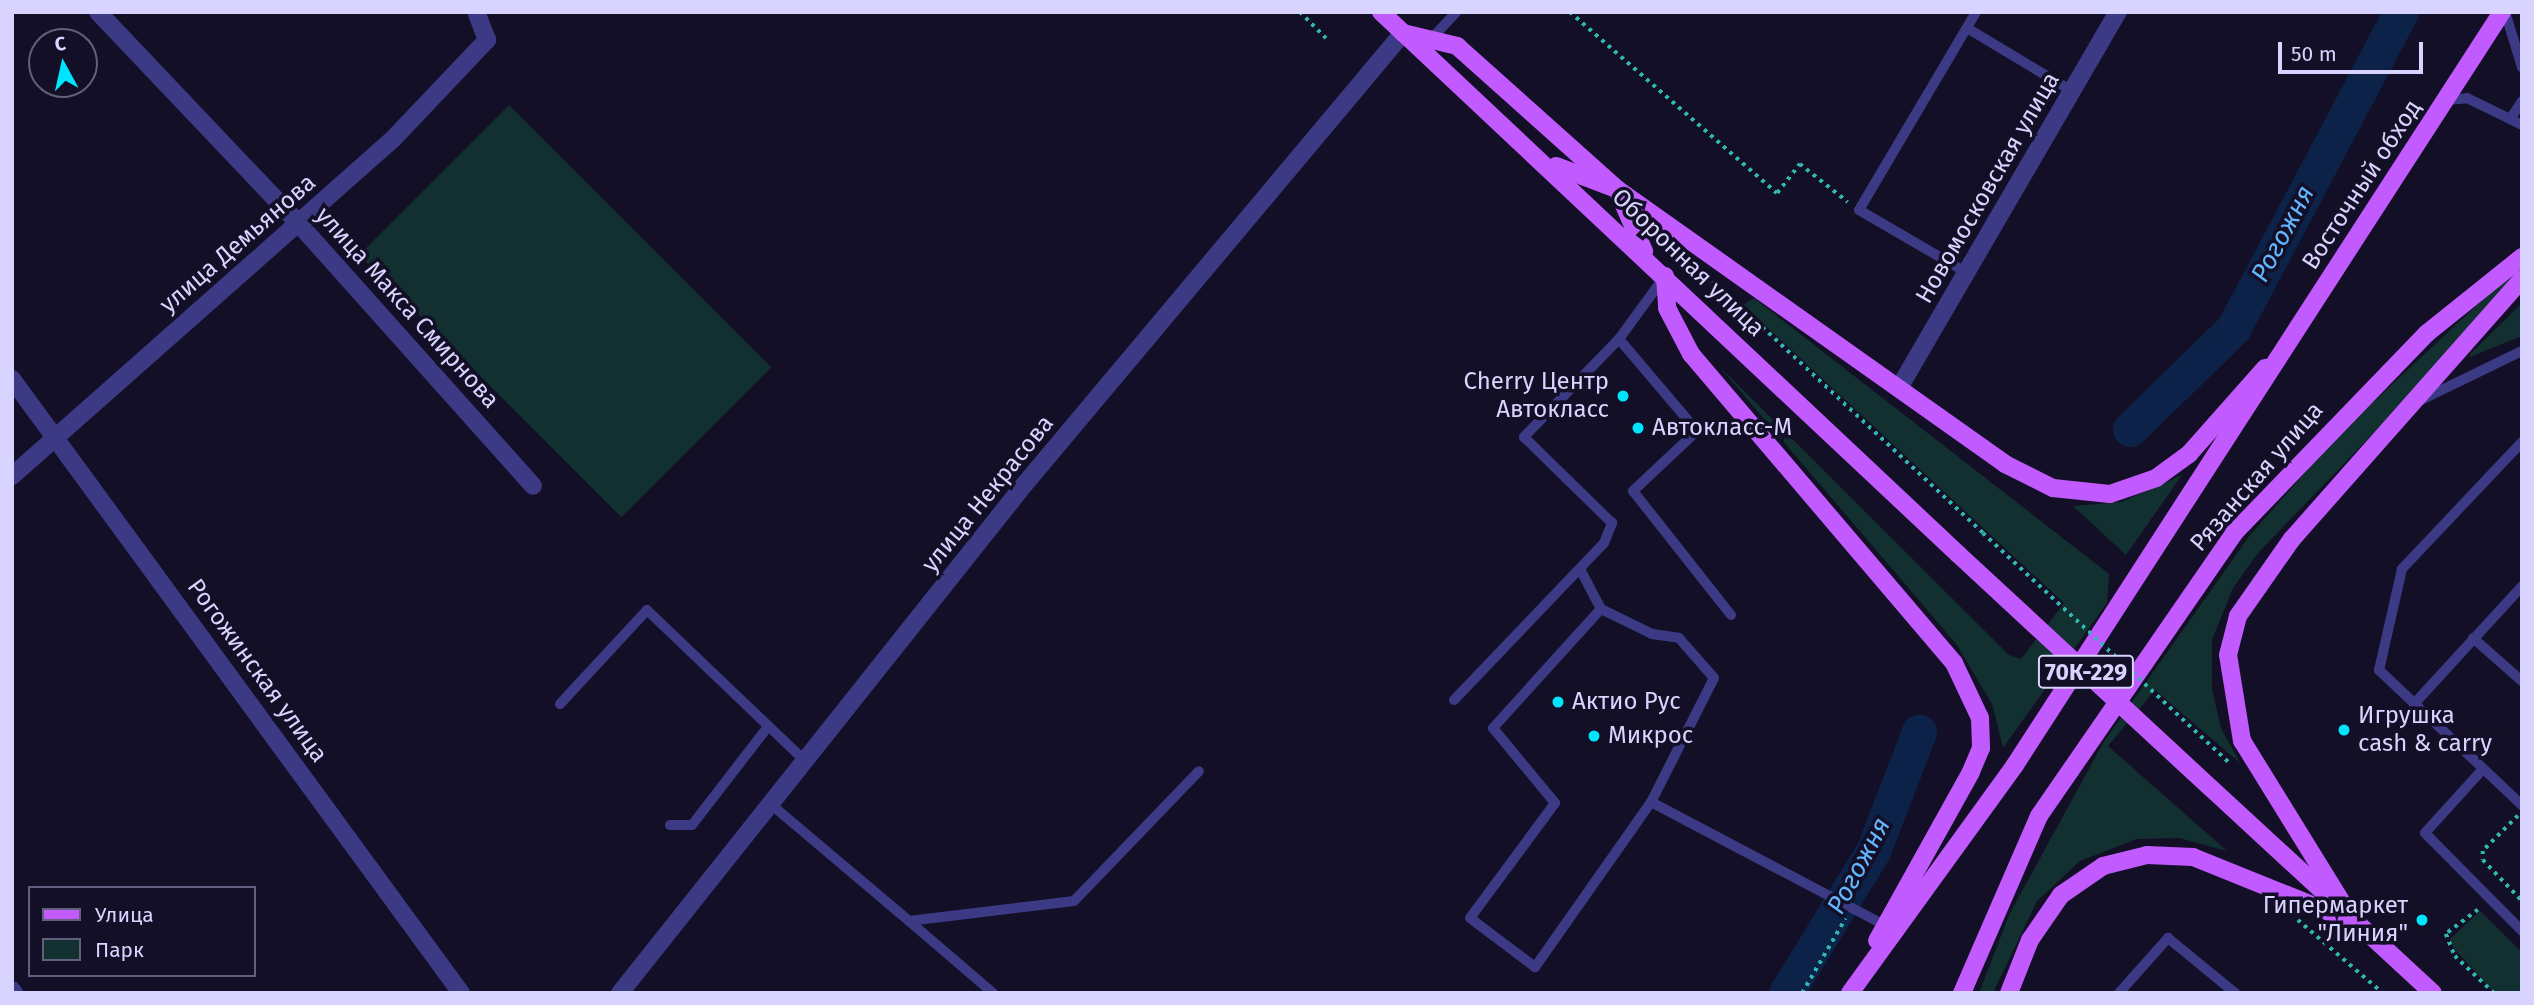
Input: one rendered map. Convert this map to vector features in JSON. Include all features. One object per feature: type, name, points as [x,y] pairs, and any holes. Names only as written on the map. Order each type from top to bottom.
[{"type":"main road","name":"Оборонная улица","points":[[1381,12],[1547,163],[1958,554],[2354,922]]},
{"type":"main road","name":"Восточный обход","points":[[2286,349],[2504,12]]},
{"type":"main road","points":[[1403,33],[1434,36],[1457,46],[1618,189],[2005,464],[2053,488],[2110,494],[2173,467],[2286,349]]},
{"type":"main road","points":[[1422,50],[1434,36]]},
{"type":"main road","points":[[1547,163],[1618,189],[1647,257]]},
{"type":"main road","name":"Рязанская улица","points":[[1962,993],[2039,816],[2234,533],[2426,334],[2522,257]]},
{"type":"main road","points":[[1665,276],[1675,331],[1756,432],[1954,663],[1980,718],[1981,748],[1971,772],[1884,925],[1861,977]]},
{"type":"main road","points":[[2354,922],[2242,741],[2228,655],[2238,616],[2258,581],[2421,400],[2522,279]]},
{"type":"main road","name":"Рязанская улица","points":[[1850,993],[2015,765],[2286,349]]},
{"type":"main road","points":[[2009,993],[2030,940],[2062,895],[2103,866],[2147,855],[2193,857],[2354,922]]},
{"type":"main road","name":"70К-229","points":[[2354,922],[2433,993]]},
{"type":"street","name":"улица Макса Смирнова","points":[[98,12],[299,224],[533,486]]},
{"type":"street","name":"улица Демьянова","points":[[12,476],[393,139],[487,40],[476,12]]},
{"type":"street","name":"Новомосковская улица","points":[[1899,388],[1969,274],[2118,12]]},
{"type":"street","name":"улица Некрасова","points":[[620,993],[807,763],[1024,485],[1403,33]]},
{"type":"street","name":"Рогожинская улица","points":[[12,379],[461,993]]},
{"type":"lane","points":[[1434,36],[1456,12]]},
{"type":"lane","points":[[1969,274],[1859,210],[1976,12]]},
{"type":"lane","points":[[2504,12],[2522,67]]},
{"type":"lane","points":[[1966,28],[2072,91]]},
{"type":"lane","points":[[2446,100],[2467,98],[2522,125]]},
{"type":"lane","points":[[2511,118],[2522,101]]},
{"type":"lane","points":[[1454,700],[1604,543],[1612,523],[1524,437],[1619,339],[1665,276]]},
{"type":"lane","points":[[1619,339],[1697,431]]},
{"type":"lane","points":[[2421,400],[2522,351]]},
{"type":"lane","points":[[1731,615],[1633,491],[1697,431],[1756,432]]},
{"type":"lane","points":[[2522,442],[2402,569],[2379,670],[2522,805]]},
{"type":"lane","points":[[1580,569],[1601,609],[1652,634],[1679,638],[1714,678],[1651,802],[1535,967],[1470,918],[1555,803],[1493,728],[1601,609]]},
{"type":"lane","points":[[2414,704],[2522,586]]},
{"type":"lane","points":[[560,704],[647,610],[767,728],[807,763]]},
{"type":"lane","points":[[2473,639],[2522,681]]},
{"type":"lane","points":[[670,825],[692,825],[767,728]]},
{"type":"lane","points":[[2483,769],[2425,833],[2522,931]]},
{"type":"lane","points":[[909,921],[1074,901],[1199,771]]},
{"type":"lane","points":[[1651,802],[1829,899],[1884,925]]},
{"type":"lane","points":[[772,806],[993,993]]},
{"type":"lane","points":[[2119,993],[2168,938],[2235,993]]},
{"type":"path","points":[[1300,12],[1326,38]]},
{"type":"path","points":[[1570,12],[1777,192],[1800,164],[1859,210]]},
{"type":"path","points":[[1705,274],[2231,764]]},
{"type":"path","points":[[2522,813],[2483,851],[2483,860],[2522,901]]},
{"type":"path","points":[[1802,993],[1850,910]]},
{"type":"path","points":[[2478,910],[2446,934],[2455,956],[2494,993]]},
{"type":"path","points":[[2294,916],[2383,993]]},
{"type":"green space","points":[[509,105],[771,367],[621,517],[359,255]]},
{"type":"green space","points":[[2505,279],[2514,287],[2258,553],[2233,588],[2212,640],[2212,689],[2221,728],[2240,763],[2155,690],[2108,746],[2227,851],[2179,838],[2137,839],[2080,861],[2037,901],[1993,993],[1979,993],[2009,915],[2103,743],[2250,535],[2342,431]]},
{"type":"green space","points":[[1754,298],[2109,574],[2107,603],[2003,748],[1992,704],[1957,645],[1719,366],[2009,655],[2021,659],[2064,603],[1743,305]]},
{"type":"green space","points":[[2522,303],[2522,336],[2470,357],[2470,354]]},
{"type":"green space","points":[[2182,475],[2126,555],[2073,506],[2121,502]]},
{"type":"green space","points":[[2480,911],[2522,952],[2522,993],[2494,993],[2453,947],[2450,939]]},
{"type":"waterway","name":"Рогожня","points":[[2130,429],[2233,329],[2401,12]]},
{"type":"waterway","name":"Рогожня","points":[[1786,993],[1873,851],[1919,732]]},
{"type":"place","name":"Cherry Центр Автокласс","points":[[1623,396]]},
{"type":"place","name":"Автокласс-М","points":[[1638,428]]},
{"type":"place","name":"Актио Рус","points":[[1558,702]]},
{"type":"place","name":"Игрушка cash & carry","points":[[2344,730]]},
{"type":"place","name":"Микрос","points":[[1594,736]]},
{"type":"place","name":"Гипермаркет \"Линия\"","points":[[2422,920]]}]
